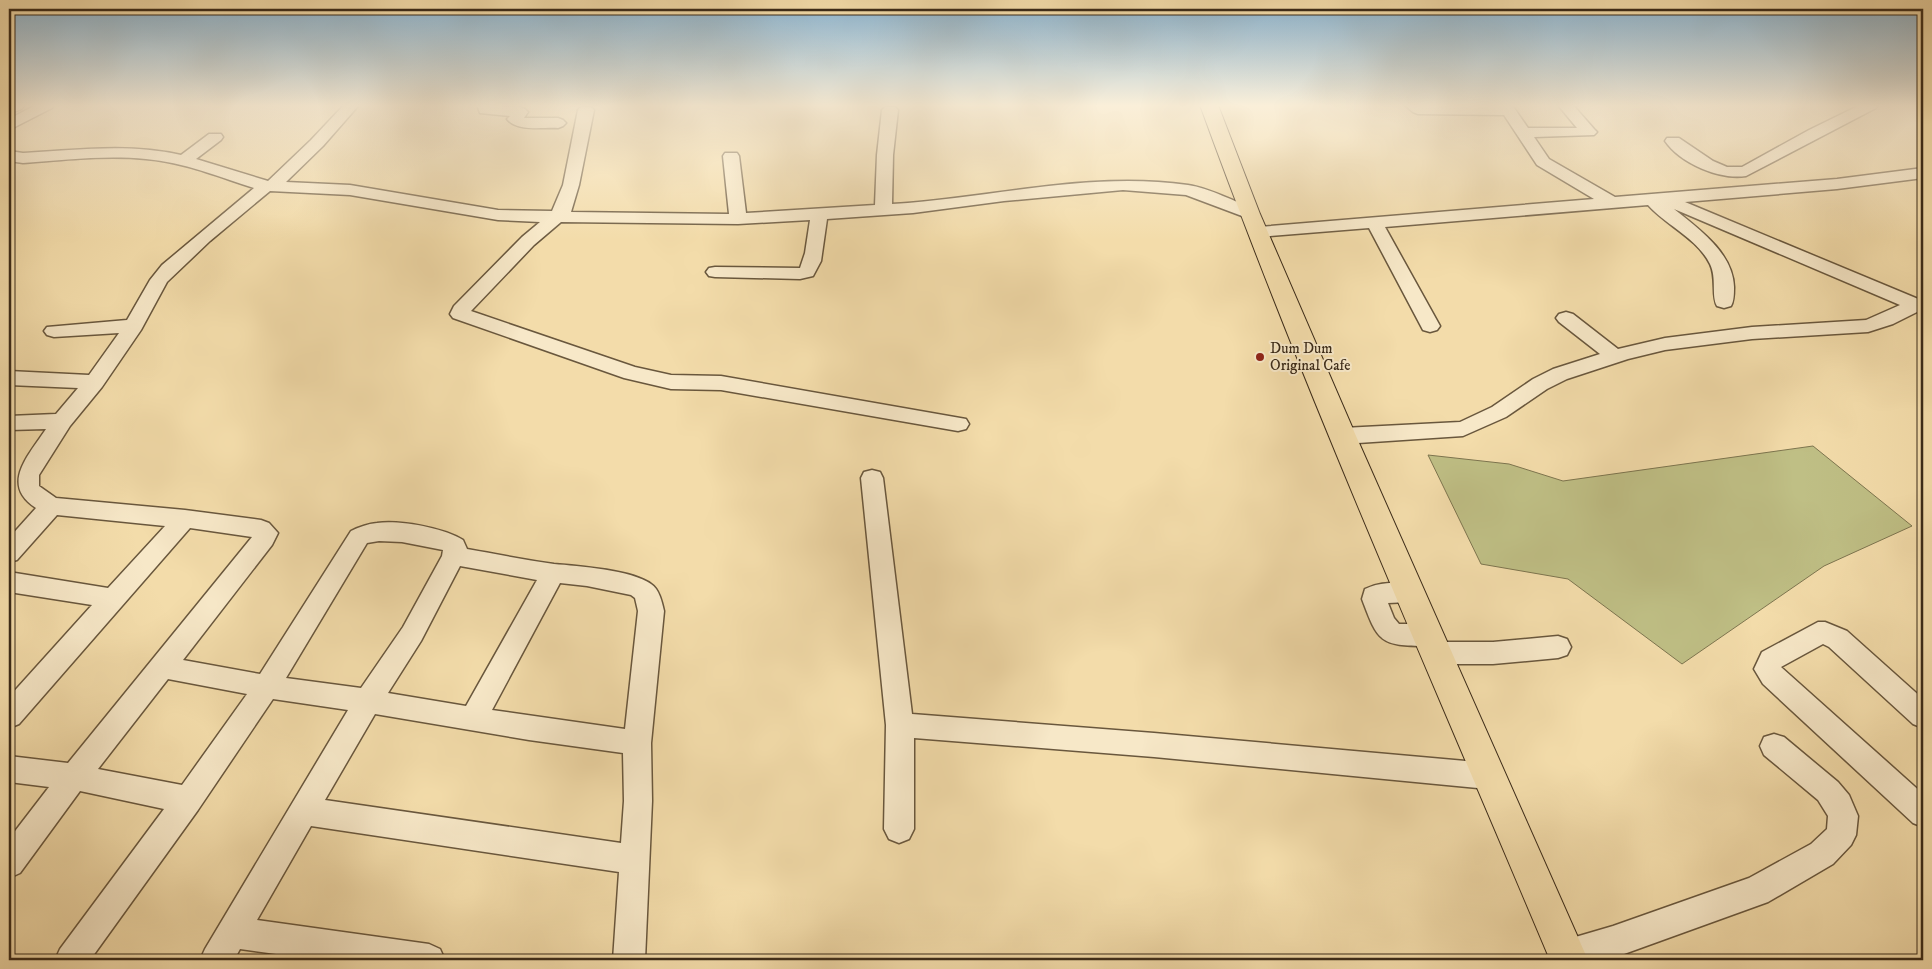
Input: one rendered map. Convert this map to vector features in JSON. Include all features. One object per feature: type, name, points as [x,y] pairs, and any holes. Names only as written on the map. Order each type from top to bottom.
[{"type":"main road","points":[[1226,150],[1254,222],[1343,436],[1567,957]]},
{"type":"street","points":[[183,161],[197,150]]},
{"type":"street","points":[[9,863],[74,777],[163,667],[266,533],[261,529],[184,518],[52,506],[36,497],[27,487],[28,474],[62,421],[95,382],[134,326],[168,269],[204,236],[269,186],[309,150]]},
{"type":"street","points":[[578,150],[571,185],[565,204],[558,217],[528,241],[461,310],[460,314],[590,360],[647,377],[670,382],[721,383],[958,424]]},
{"type":"street","points":[[883,209],[886,150]]},
{"type":"street","points":[[1535,150],[1543,162],[1613,203]]},
{"type":"street","points":[[1686,150],[1704,163],[1729,172],[1738,173],[1783,150]]},
{"type":"street","points":[[14,159],[125,152],[183,161],[269,186],[350,190],[420,200],[498,216],[738,219],[913,208],[1004,196],[1123,185],[1189,190],[1254,222],[1374,222],[1837,184],[1923,173]]},
{"type":"street","points":[[731,156],[738,219]]},
{"type":"street","points":[[1656,199],[1711,253],[1723,276],[1724,302]]},
{"type":"street","points":[[1656,199],[1920,307]]},
{"type":"street","points":[[715,272],[800,274],[807,272],[814,253],[819,214]]},
{"type":"street","points":[[581,216],[582,224],[595,227]]},
{"type":"street","points":[[1374,222],[1430,326]]},
{"type":"street","points":[[1343,436],[1463,429],[1499,412],[1540,384],[1560,374],[1664,344],[1752,333],[1845,329],[1868,326],[1920,307]]},
{"type":"street","points":[[1566,318],[1616,357]]},
{"type":"street","points":[[54,331],[134,326]]},
{"type":"street","points":[[9,378],[95,382]]},
{"type":"street","points":[[9,423],[62,421]]},
{"type":"street","points":[[872,478],[900,725],[899,829]]},
{"type":"street","points":[[9,553],[52,506]]},
{"type":"street","points":[[9,714],[114,599],[184,518]]},
{"type":"street","points":[[71,960],[188,800],[267,687],[359,537],[367,532],[379,530],[447,541],[455,546],[454,556],[412,634],[368,701],[216,960]]},
{"type":"street","points":[[454,556],[553,573],[587,576],[637,587],[644,592],[649,601],[651,611],[637,743],[638,801],[629,960]]},
{"type":"street","points":[[473,719],[553,573]]},
{"type":"street","points":[[9,582],[114,599]]},
{"type":"street","points":[[1409,592],[1378,594],[1374,596],[1385,630],[1396,635],[1433,644],[1493,653],[1558,647]]},
{"type":"street","points":[[1923,716],[1838,640],[1825,633],[1818,633],[1771,660],[1767,669],[1772,676],[1923,813]]},
{"type":"street","points":[[163,667],[267,687],[637,743]]},
{"type":"street","points":[[900,725],[1144,744],[1488,776]]},
{"type":"street","points":[[1567,957],[1757,891],[1822,854],[1841,835],[1843,816],[1839,805],[1828,791],[1774,746]]},
{"type":"street","points":[[9,769],[74,777],[188,800]]},
{"type":"street","points":[[304,812],[635,860]]},
{"type":"street","points":[[233,932],[429,960]]},
{"type":"green space","points":[[1813,446],[1912,526],[1824,566],[1682,664],[1568,579],[1481,564],[1428,455],[1509,464],[1563,481]]},
{"type":"place","name":"Dum Dum Original Cafe","points":[[1260,357]]}]
